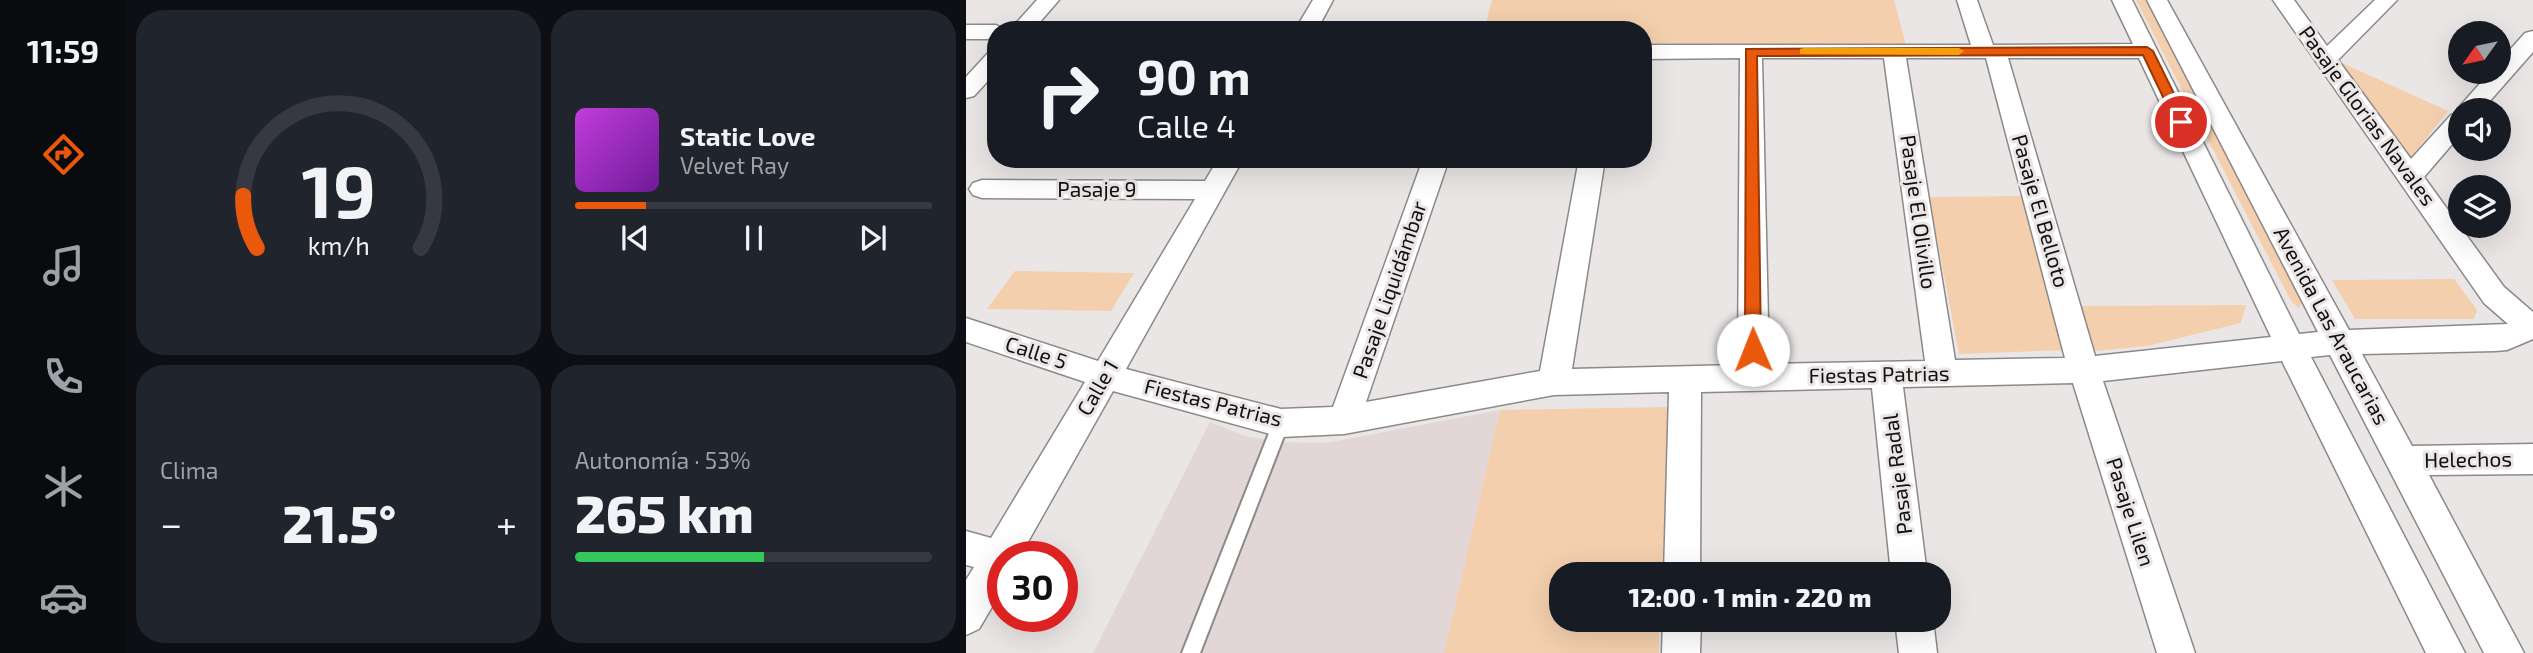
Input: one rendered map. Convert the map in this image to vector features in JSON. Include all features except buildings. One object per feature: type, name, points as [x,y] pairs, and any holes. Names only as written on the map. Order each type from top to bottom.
[{"type":"street","points":[[1029,21],[1049,0]]},
{"type":"street","points":[[1311,21],[1323,0]]},
{"type":"street","name":"Pasaje El Belloto","points":[[1968,0],[1989,51],[2084,370]]},
{"type":"street","name":"Avenida Las Araucarias","points":[[2122,0],[2291,348],[2446,653]]},
{"type":"street","name":"Avenida Las Araucarias","points":[[2157,0],[2505,653]]},
{"type":"street","name":"Pasaje Glorias Navales","points":[[2283,0],[2411,175],[2494,295],[2532,327]]},
{"type":"street","points":[[2325,60],[2387,0]]},
{"type":"street","points":[[966,32],[987,32]]},
{"type":"street","points":[[2480,98],[2533,38]]},
{"type":"street","points":[[1652,52],[2147,51]]},
{"type":"street","points":[[1751,52],[1754,377]]},
{"type":"street","name":"Pasaje El Olivillo","points":[[1894,52],[1942,373]]},
{"type":"street","points":[[966,92],[987,68]]},
{"type":"street","points":[[2411,175],[2448,133]]},
{"type":"street","name":"Calle 1","points":[[1010,541],[1226,168]]},
{"type":"street","name":"Pasaje Liquidámbar","points":[[1345,420],[1433,168]]},
{"type":"street","points":[[1554,382],[1590,168]]},
{"type":"street","name":"Pasaje 9","points":[[982,189],[1213,190]]},
{"type":"street","name":"Fiestas Patrias","points":[[1105,376],[1280,423],[1345,420],[1554,382],[2084,370],[2340,342],[2495,339],[2532,327]]},
{"type":"street","name":"Calle 5","points":[[966,330],[1105,376]]},
{"type":"street","name":"Pasaje Lilen","points":[[2084,370],[2176,653]]},
{"type":"street","name":"Pasaje Radal","points":[[1886,375],[1908,562]]},
{"type":"street","points":[[1682,562],[1685,379]]},
{"type":"street","name":"Helechos","points":[[2403,461],[2533,459]]},
{"type":"street","points":[[966,548],[987,554]]},
{"type":"street","name":"Calle 1","points":[[966,616],[987,580]]},
{"type":"street","points":[[1681,653],[1682,632]]},
{"type":"street","points":[[1915,632],[1918,653]]},
{"type":"lane","points":[[1191,653],[1280,423]]},
{"type":"shaded area","points":[[1492,0],[1894,0],[1906,45],[1652,43],[1652,21],[1486,21]]},
{"type":"shaded area","points":[[2136,0],[2146,0],[2304,299],[2299,308],[2291,301]]},
{"type":"shaded area","points":[[2340,62],[2448,111],[2410,159]]},
{"type":"shaded area","points":[[2024,196],[2067,350],[1959,354],[1929,197]]},
{"type":"shaded area","points":[[1015,271],[1134,273],[1111,311],[987,309]]},
{"type":"shaded area","points":[[2454,279],[2477,310],[2474,319],[2355,319],[2332,280]]},
{"type":"shaded area","points":[[2246,305],[2241,323],[2147,346],[2095,351],[2080,306]]},
{"type":"shaded area","points":[[1670,407],[1663,562],[1549,562],[1549,632],[1660,632],[1659,653],[1444,653],[1500,410]]},
{"type":"shaded area","points":[[1500,410],[1444,653],[1093,653],[1210,422],[1245,436],[1278,442],[1326,443]]},
{"type":"slow traffic","points":[[1804,52],[1959,51]]},
{"type":"route","points":[[1753,350],[1751,52],[2147,51],[2181,122]]}]
